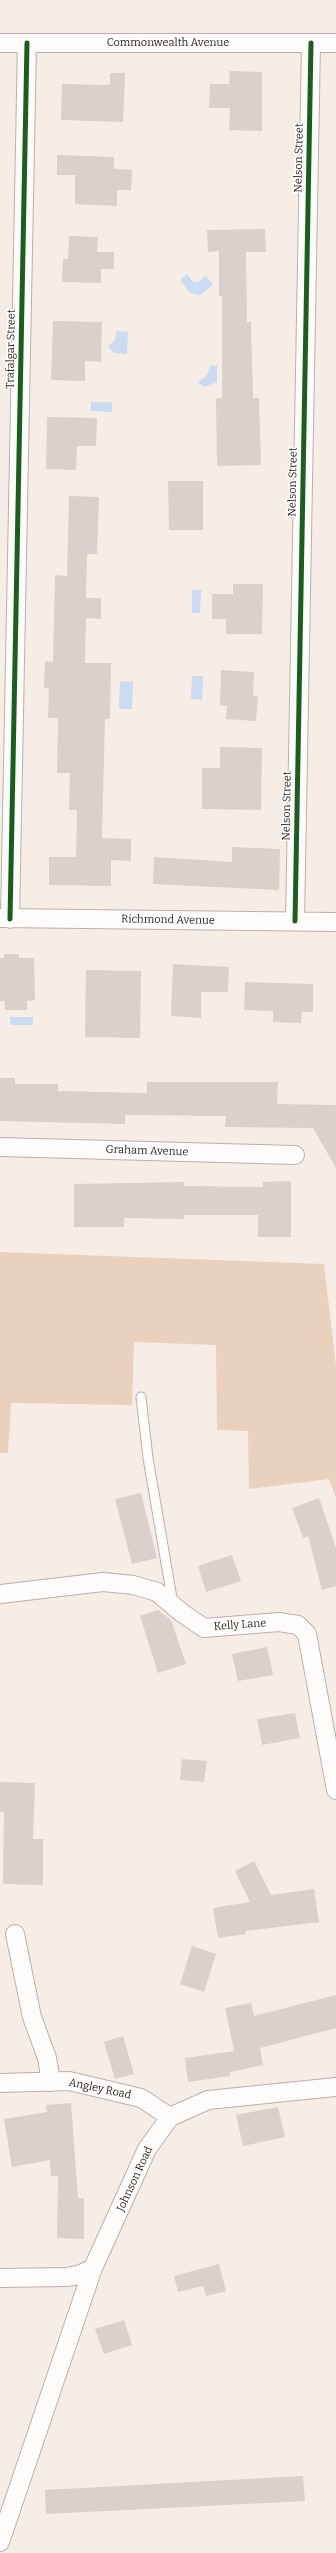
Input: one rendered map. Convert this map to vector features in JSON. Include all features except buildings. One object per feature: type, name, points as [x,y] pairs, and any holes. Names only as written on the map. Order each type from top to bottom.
[{"type":"street","name":"Commonwealth Avenue","points":[[0,43],[336,43]]},
{"type":"street","name":"Trafalgar Street","points":[[5,918],[27,43]]},
{"type":"street","name":"Nelson Street","points":[[295,921],[311,43]]},
{"type":"street","name":"Richmond Avenue","points":[[5,918],[336,922]]},
{"type":"street","name":"Graham Avenue","points":[[0,1147],[295,1155]]},
{"type":"street","name":"Kelly Lane","points":[[0,1594],[103,1582],[133,1586],[157,1592],[173,1606],[204,1628],[279,1622],[298,1625],[307,1634],[336,1790]]},
{"type":"street","points":[[15,1934],[32,2017],[47,2058],[51,2082]]},
{"type":"street","name":"Angley Road","points":[[0,2083],[70,2081],[141,2098],[170,2117]]},
{"type":"street","points":[[170,2117],[208,2100],[336,2087]]},
{"type":"street","name":"Johnson Road","points":[[0,2542],[93,2268],[147,2149],[170,2117]]},
{"type":"street","points":[[0,2278],[66,2277],[79,2275],[93,2268]]},
{"type":"lane","points":[[141,1398],[148,1458],[173,1606]]},
{"type":"shaded area","points":[[0,1252],[324,1264],[336,1366],[336,1498],[329,1479],[249,1489],[248,1431],[217,1430],[216,1345],[134,1342],[132,1405],[11,1403],[8,1453],[0,1453]]},
{"type":"water","points":[[187,274],[193,282],[198,282],[206,276],[213,285],[200,295],[190,293],[180,280]]},
{"type":"water","points":[[116,331],[128,332],[127,354],[114,353],[108,346],[115,340]]},
{"type":"water","points":[[217,365],[217,382],[204,387],[198,382],[207,375],[210,366]]},
{"type":"water","points":[[91,402],[112,402],[112,412],[91,411]]},
{"type":"water","points":[[192,590],[201,590],[200,613],[192,613]]},
{"type":"water","points":[[192,676],[203,676],[202,700],[191,699]]},
{"type":"water","points":[[120,681],[133,682],[132,709],[119,709]]},
{"type":"water","points":[[10,1017],[33,1017],[33,1025],[10,1025]]},
{"type":"cycle path","points":[[10,919],[27,43]]},
{"type":"cycle path","points":[[295,921],[311,43]]}]
